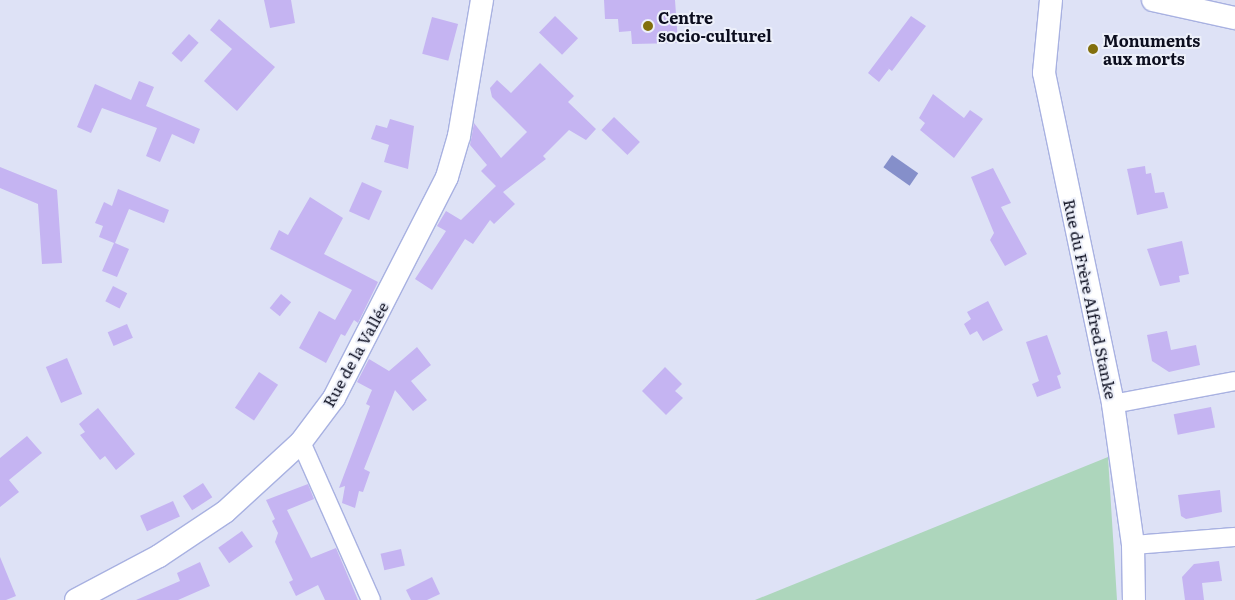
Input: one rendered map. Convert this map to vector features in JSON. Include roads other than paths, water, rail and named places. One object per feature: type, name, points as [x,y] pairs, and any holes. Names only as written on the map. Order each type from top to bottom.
[{"type":"street","name":"Rue de la Vallée","points":[[76,600],[159,556],[225,512],[301,442],[334,398],[447,177],[459,136],[482,0]]},
{"type":"street","name":"Rue du Frère Alfred Stanke","points":[[1051,0],[1044,74],[1113,404],[1132,545],[1134,600]]},
{"type":"street","points":[[1153,0],[1235,18]]},
{"type":"street","points":[[1113,404],[1235,381]]},
{"type":"street","points":[[301,442],[371,600]]},
{"type":"street","points":[[1132,545],[1235,537]]},
{"type":"water","points":[[892,155],[918,173],[910,186],[883,167]]},
{"type":"place","name":"Centre socio-culturel","points":[[648,26]]},
{"type":"place","name":"Monuments aux morts","points":[[1093,49]]}]
